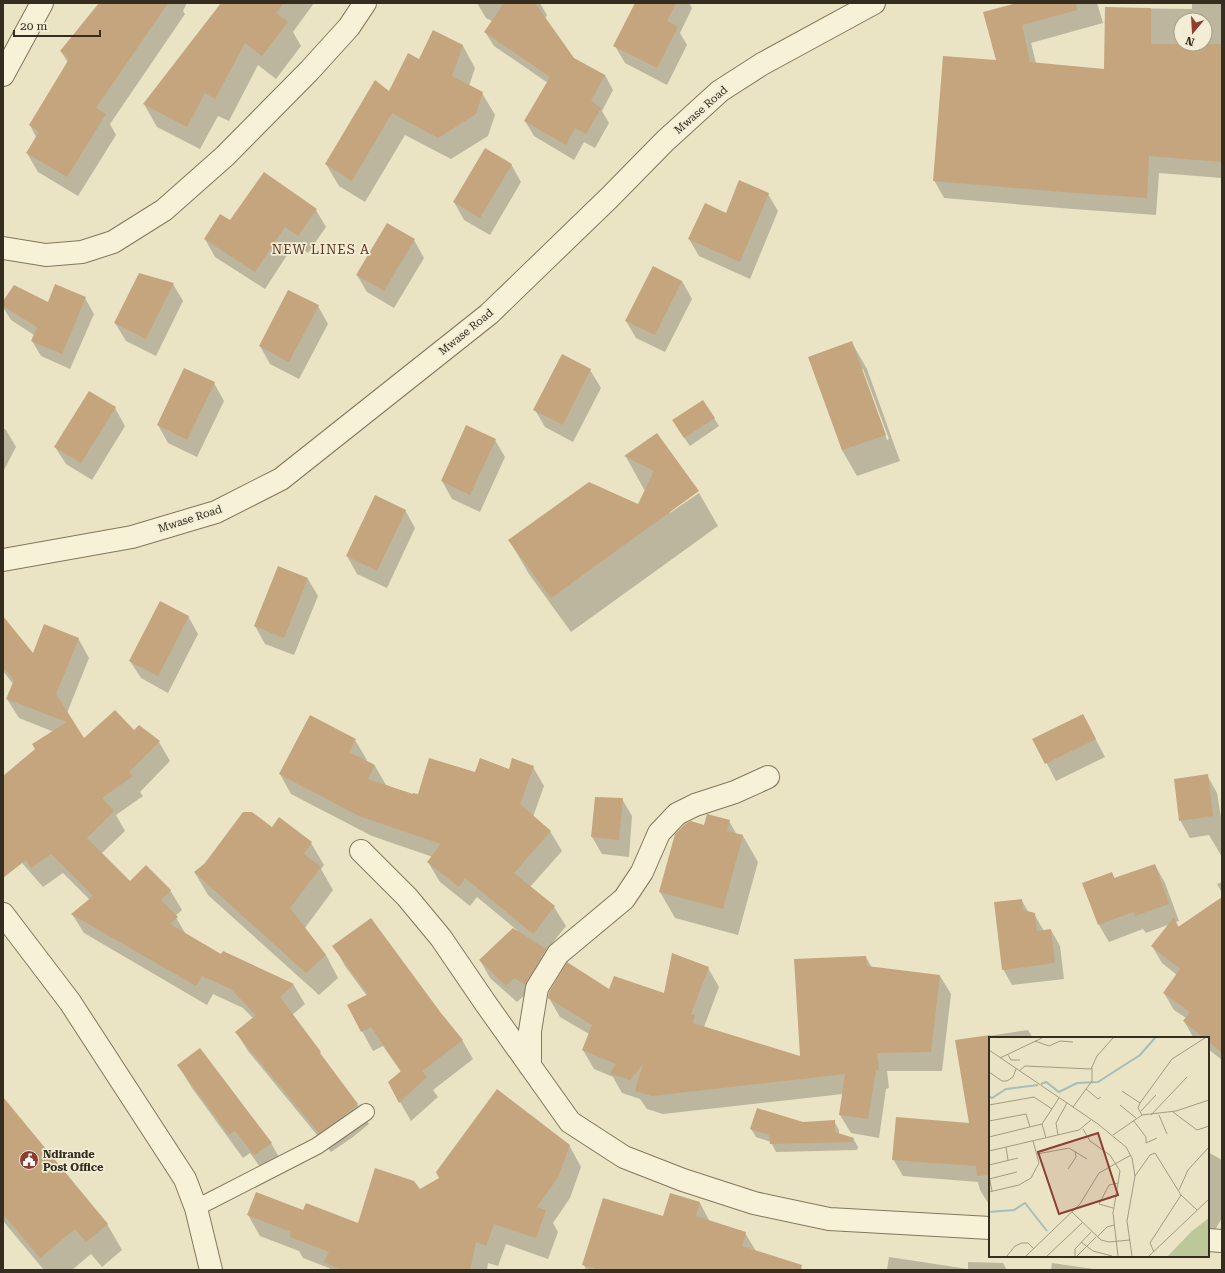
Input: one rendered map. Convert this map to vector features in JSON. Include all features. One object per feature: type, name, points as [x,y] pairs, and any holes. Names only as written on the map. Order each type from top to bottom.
[{"type":"street","points":[[3,75],[42,3]]},
{"type":"street","points":[[3,248],[46,255],[82,252],[113,242],[164,210],[224,156],[309,71],[349,27],[365,3]]},
{"type":"street","name":"Mwase Road","points":[[3,560],[132,537],[216,512],[281,479],[489,314],[609,198],[665,141],[720,91],[762,64],[874,3]]},
{"type":"street","points":[[530,1066],[530,1031],[537,988],[558,954],[624,900],[642,872],[659,833],[677,814],[695,805],[735,792],[768,777]]},
{"type":"street","points":[[361,850],[407,897],[441,938],[570,1122],[624,1157],[683,1180],[754,1203],[829,1219],[989,1228]]},
{"type":"street","points":[[3,914],[70,1002],[186,1179],[196,1208],[211,1270]]},
{"type":"street","points":[[1209,1240],[1222,1240]]},
{"type":"lane","points":[[196,1208],[317,1146],[366,1112]]},
{"type":"building","points":[[99,3],[168,3],[96,108],[106,114],[67,177],[26,153],[39,132],[29,125],[69,59],[60,51]]},
{"type":"building","points":[[221,3],[284,3],[276,13],[288,22],[262,56],[245,43],[215,99],[205,93],[187,127],[143,104]]},
{"type":"building","points":[[504,3],[535,3],[574,58],[605,75],[591,101],[601,108],[586,134],[575,128],[566,145],[524,121],[550,77],[484,32]]},
{"type":"building","points":[[635,3],[676,3],[667,21],[678,27],[657,68],[613,46]]},
{"type":"building","points":[[1017,3],[1076,3],[1077,10],[1022,25],[1030,62],[1104,69],[1105,7],[1151,8],[1151,44],[1173,44],[1173,52],[1213,52],[1213,44],[1222,44],[1222,162],[1149,156],[1147,198],[933,181],[943,56],[996,60],[983,12]]},
{"type":"building","points":[[433,30],[463,45],[452,76],[483,92],[476,114],[438,138],[392,113],[352,181],[325,164],[375,80],[389,91],[408,53],[419,59]]},
{"type":"building","points":[[485,148],[512,164],[480,218],[453,202]]},
{"type":"building","points":[[264,172],[317,209],[298,236],[285,227],[255,272],[204,239],[220,214],[230,220]]},
{"type":"building","points":[[739,180],[769,193],[740,262],[688,239],[705,203],[726,213]]},
{"type":"building","points":[[387,223],[415,239],[384,291],[356,275]]},
{"type":"building","points":[[653,266],[682,281],[655,335],[625,321]]},
{"type":"building","points":[[139,273],[174,283],[146,339],[114,323]]},
{"type":"building","points":[[55,284],[86,297],[62,354],[31,341],[37,327],[3,306],[3,301],[14,285],[48,302]]},
{"type":"building","points":[[288,290],[319,305],[289,362],[259,346]]},
{"type":"building","points":[[852,341],[886,435],[842,450],[808,357]]},
{"type":"building","points":[[562,354],[591,369],[563,425],[533,410]]},
{"type":"building","points":[[184,368],[215,382],[187,440],[157,425]]},
{"type":"building","points":[[89,391],[116,407],[81,463],[54,447]]},
{"type":"building","points":[[703,400],[715,418],[684,438],[672,420]]},
{"type":"building","points":[[466,425],[496,439],[470,495],[441,481]]},
{"type":"building","points":[[657,433],[699,491],[551,598],[508,540],[589,482],[638,504],[654,471],[624,456]]},
{"type":"building","points":[[375,495],[406,510],[377,571],[346,556]]},
{"type":"building","points":[[278,566],[308,578],[284,638],[254,626]]},
{"type":"building","points":[[160,601],[189,616],[158,676],[129,661]]},
{"type":"building","points":[[3,616],[33,653],[44,624],[79,638],[56,694],[84,738],[115,710],[134,730],[139,725],[160,741],[129,772],[133,776],[102,798],[114,811],[87,838],[130,881],[146,865],[171,890],[161,900],[178,917],[170,924],[221,954],[223,951],[294,984],[280,997],[358,1104],[319,1133],[235,1032],[256,1015],[231,989],[202,976],[196,986],[71,914],[93,896],[51,854],[31,868],[26,860],[3,878],[3,776],[35,749],[32,744],[67,722],[6,699],[14,680],[3,667]]},
{"type":"building","points":[[1083,714],[1096,739],[1045,764],[1032,739]]},
{"type":"building","points":[[310,715],[356,739],[349,752],[375,765],[368,779],[413,794],[418,794],[429,758],[475,772],[480,758],[509,769],[512,758],[534,766],[520,804],[551,831],[514,873],[555,906],[533,934],[465,878],[459,887],[427,862],[441,844],[359,816],[279,774]]},
{"type":"building","points":[[1208,774],[1213,816],[1179,821],[1174,779]]},
{"type":"building","points":[[595,797],[623,798],[619,840],[591,837]]},
{"type":"building","points":[[243,812],[252,812],[272,827],[279,817],[312,842],[304,854],[321,867],[290,908],[326,955],[306,973],[194,872],[205,863]]},
{"type":"building","points":[[707,814],[730,820],[727,831],[743,835],[723,909],[659,892],[675,834],[685,824],[691,821],[704,825]]},
{"type":"building","points":[[1155,864],[1169,904],[1135,916],[1133,912],[1098,925],[1082,883],[1112,872],[1114,878]]},
{"type":"building","points":[[1222,897],[1222,1053],[1209,1042],[1209,1037],[1203,1037],[1183,1021],[1190,1012],[1163,993],[1180,969],[1151,946],[1174,917],[1178,927]]},
{"type":"building","points":[[1022,899],[1023,910],[1035,913],[1037,931],[1051,929],[1055,963],[1002,970],[994,902]]},
{"type":"building","points":[[371,918],[441,1013],[463,1040],[422,1071],[427,1077],[399,1103],[388,1082],[401,1071],[371,1027],[361,1032],[347,1005],[368,994],[332,946]]},
{"type":"building","points":[[513,928],[546,949],[525,984],[514,978],[506,986],[479,960]]},
{"type":"building","points":[[672,953],[709,967],[691,1014],[695,1015],[693,1023],[800,1056],[794,959],[866,956],[867,966],[940,975],[931,1052],[877,1053],[879,1070],[876,1070],[868,1119],[839,1115],[845,1074],[652,1096],[635,1091],[643,1064],[630,1080],[610,1074],[616,1064],[582,1050],[592,1025],[548,998],[549,992],[567,962],[609,989],[614,976],[664,993]]},
{"type":"building","points":[[990,1035],[989,1175],[977,1176],[976,1166],[892,1160],[896,1117],[969,1123],[955,1040]]},
{"type":"building","points":[[200,1048],[272,1143],[254,1155],[235,1131],[229,1135],[177,1065]]},
{"type":"building","points":[[497,1089],[570,1145],[558,1177],[537,1207],[546,1210],[536,1238],[494,1224],[486,1246],[476,1242],[470,1270],[341,1270],[324,1262],[329,1252],[290,1237],[291,1232],[247,1215],[256,1192],[303,1210],[306,1203],[358,1223],[375,1168],[414,1181],[420,1189],[439,1178],[436,1172]]},
{"type":"building","name":"Ndirande Post Office","points":[[3,1097],[108,1224],[86,1242],[75,1229],[40,1258],[3,1214]]},
{"type":"building","points":[[757,1108],[803,1122],[835,1120],[835,1132],[854,1138],[853,1142],[770,1144],[769,1135],[750,1129]]},
{"type":"building","points":[[670,1193],[700,1202],[696,1216],[746,1232],[742,1246],[802,1265],[801,1270],[600,1270],[582,1265],[603,1198],[663,1216]]},
{"type":"place","name":"Ndirande Post Office","points":[[29,1160]]},
{"type":"district","name":"NEW LINES A","points":[[321,249]]}]
